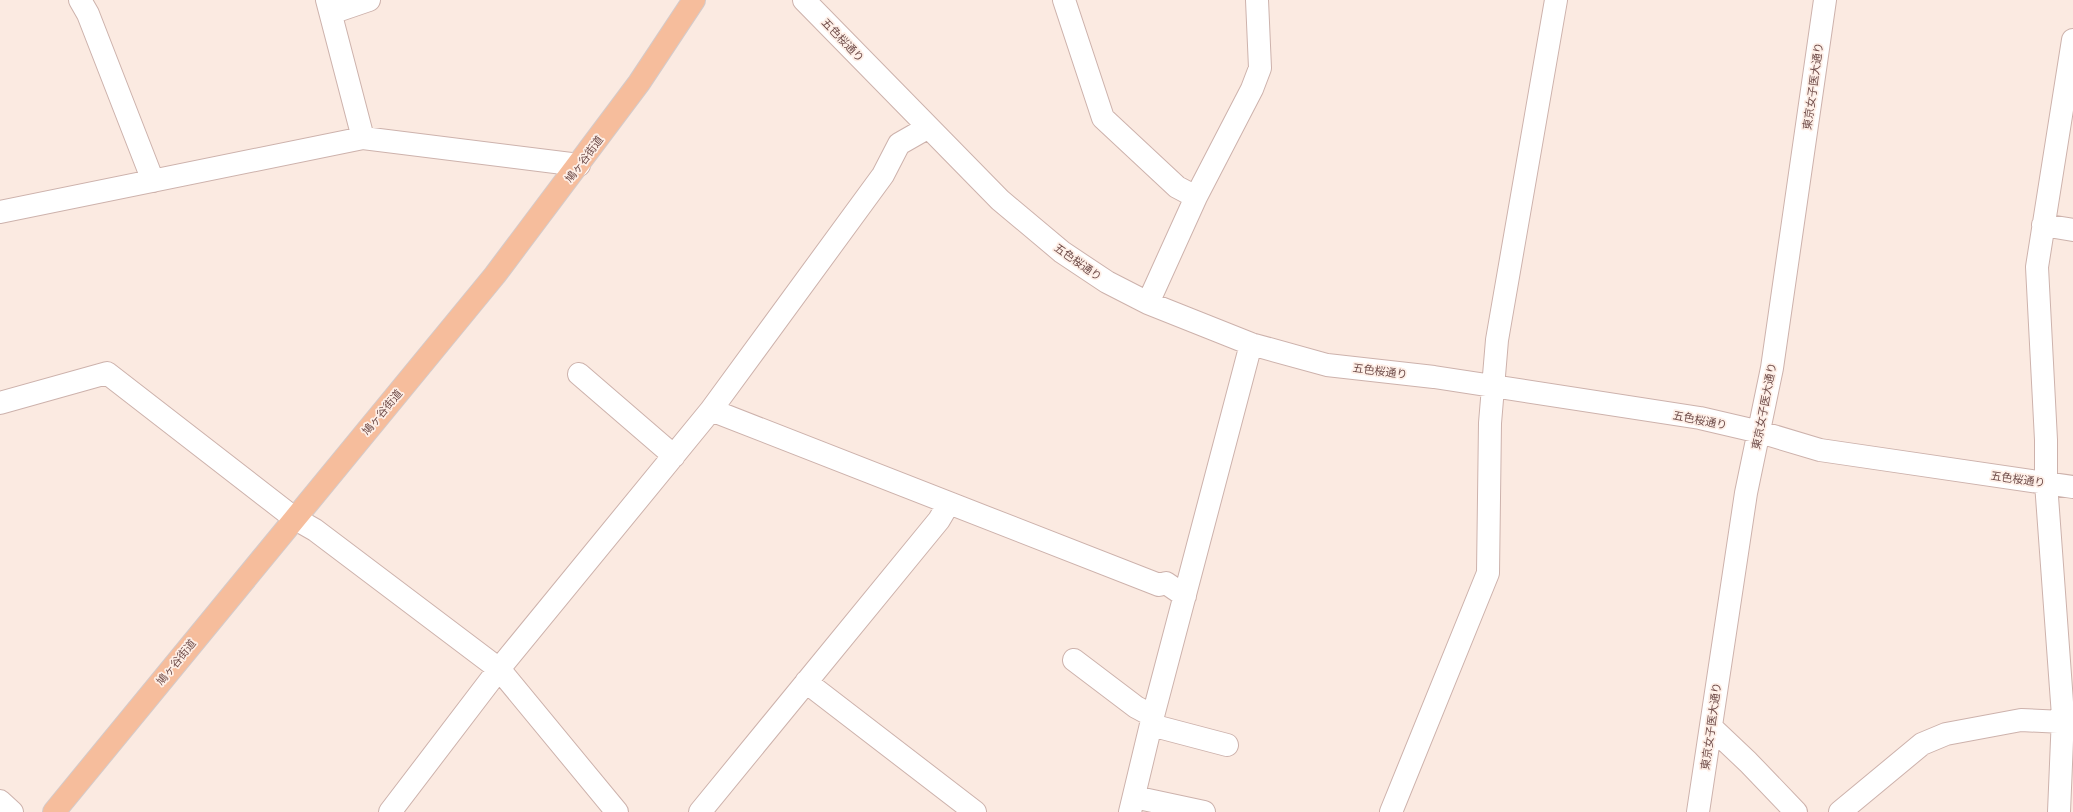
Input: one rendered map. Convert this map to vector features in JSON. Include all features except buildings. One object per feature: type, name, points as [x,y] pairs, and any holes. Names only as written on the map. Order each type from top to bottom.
[{"type":"main road","name":"鳩ヶ谷街道","points":[[54,812],[495,275],[640,83],[694,0]]},
{"type":"street","points":[[80,0],[88,14],[153,181]]},
{"type":"street","points":[[363,138],[329,6],[369,0]]},
{"type":"street","name":"五色桜通り","points":[[804,0],[927,128],[1000,200],[1062,252],[1107,282],[1148,303],[1250,344],[1327,365],[1434,377],[1700,418],[1760,432],[1820,450],[2073,487]]},
{"type":"street","points":[[1064,0],[1103,118],[1177,188],[1196,198]]},
{"type":"street","points":[[1148,303],[1196,198],[1252,89],[1260,68],[1257,0]]},
{"type":"street","points":[[1391,812],[1488,573],[1489,429],[1497,340],[1556,0]]},
{"type":"street","name":"東京女子医大通り","points":[[1698,812],[1746,493],[1760,432],[1772,368],[1825,0]]},
{"type":"street","points":[[2059,812],[2068,723],[2046,483],[2046,440],[2037,267],[2073,40]]},
{"type":"street","points":[[397,810],[499,669],[711,410],[883,175],[899,144],[927,128]]},
{"type":"street","points":[[1,213],[363,138],[579,165]]},
{"type":"street","points":[[2043,225],[2073,230]]},
{"type":"street","points":[[1204,812],[1132,804],[1152,720],[1250,344]]},
{"type":"street","points":[[0,403],[107,373],[294,518],[315,530],[499,669],[617,812]]},
{"type":"street","points":[[579,374],[674,456]]},
{"type":"street","points":[[711,410],[1159,585],[1166,583],[1185,596]]},
{"type":"street","points":[[700,812],[939,520],[949,503]]},
{"type":"street","points":[[1074,660],[1152,720],[1227,745]]},
{"type":"street","points":[[806,682],[975,812]]},
{"type":"street","points":[[1840,812],[1922,744],[1946,734],[2021,720],[2068,723]]},
{"type":"street","points":[[1710,727],[1748,762],[1796,812]]},
{"type":"street","points":[[0,801],[12,812]]}]
